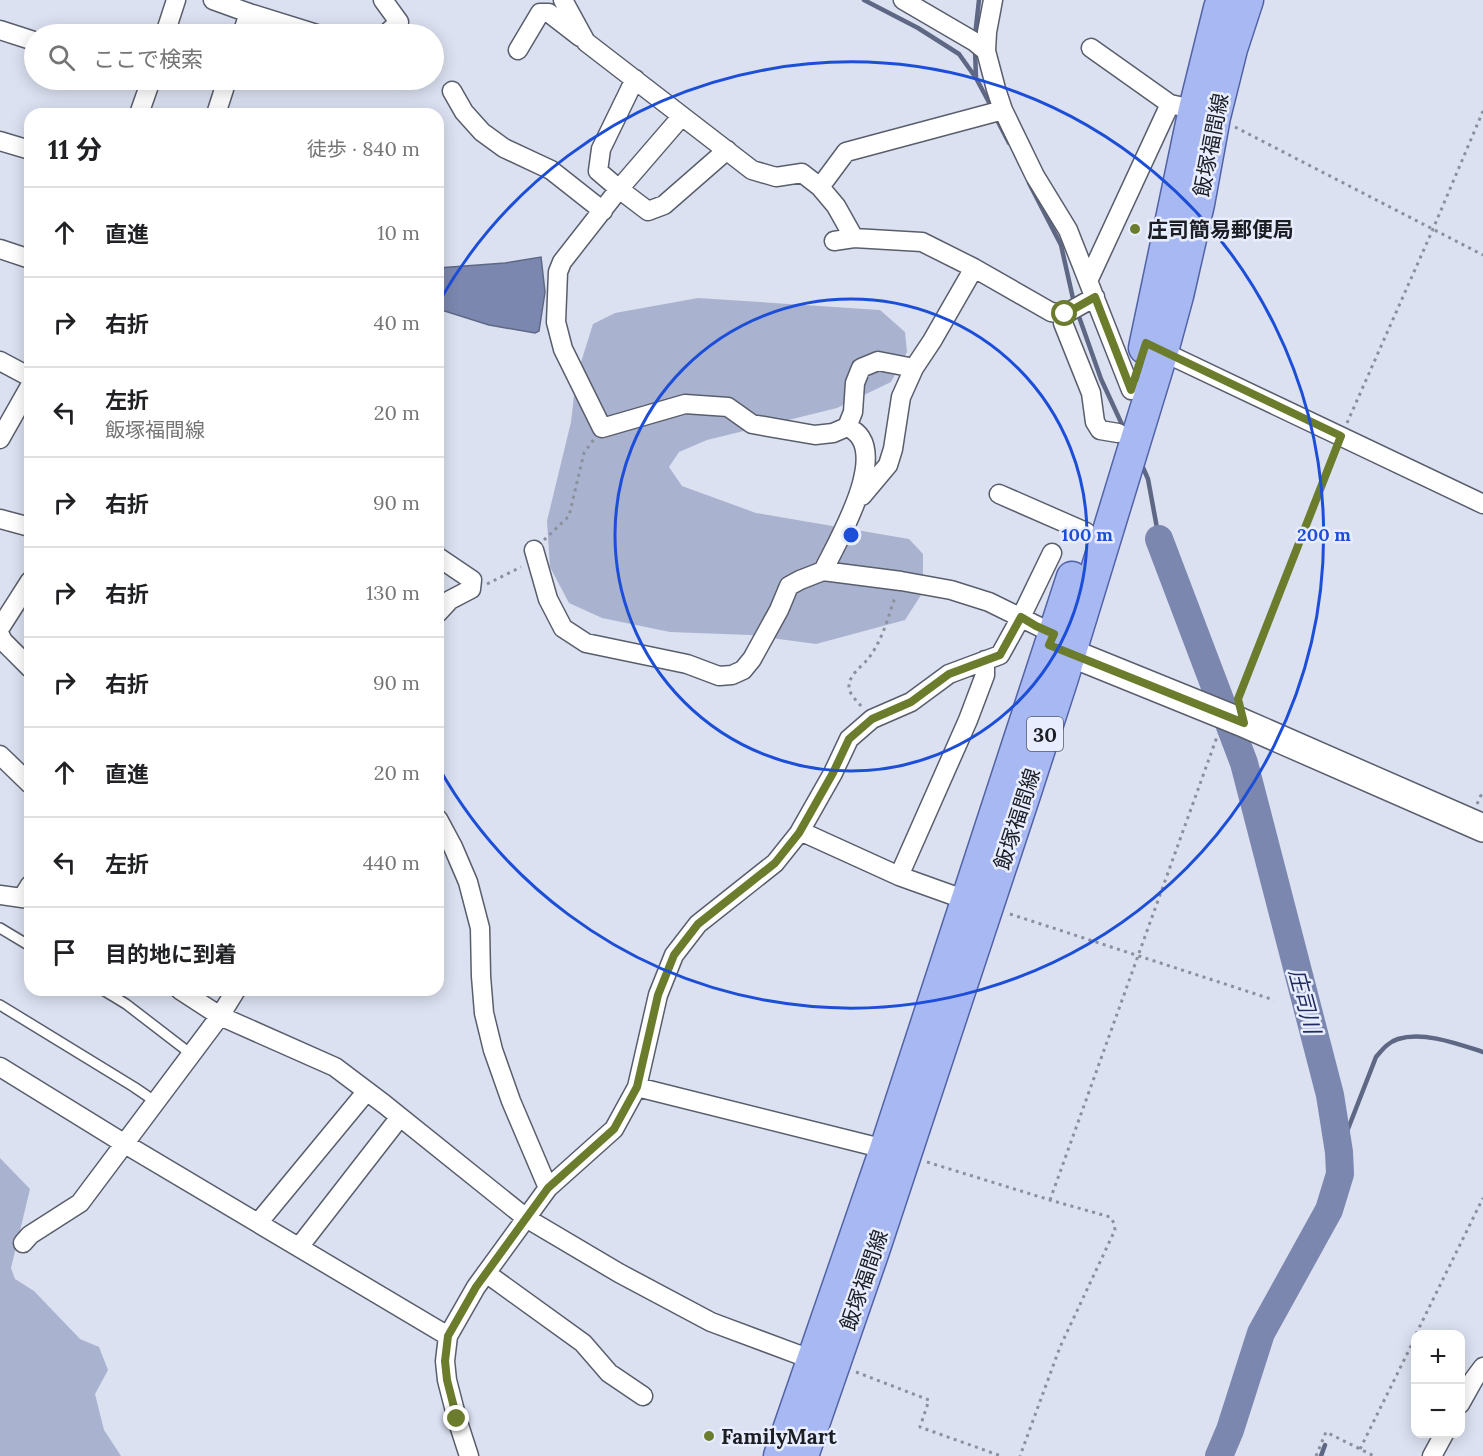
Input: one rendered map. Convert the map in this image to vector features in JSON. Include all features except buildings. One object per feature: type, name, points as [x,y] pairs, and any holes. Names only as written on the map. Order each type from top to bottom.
[{"type":"main road","name":"飯塚福間線","points":[[779,1456],[813,1360],[895,1153],[977,904],[1154,347],[1193,110],[1222,0]]},
{"type":"main road","name":"飯塚福間線","points":[[1193,110],[1232,49],[1248,0]]},
{"type":"main road","name":"飯塚福間線","points":[[1058,644],[1086,532],[1131,390],[1154,347]]},
{"type":"main road","name":"飯塚福間線","points":[[803,1456],[869,1265],[895,1153]]},
{"type":"street","points":[[168,24],[176,0]]},
{"type":"street","points":[[213,0],[285,24]]},
{"type":"street","points":[[382,0],[399,22],[397,24]]},
{"type":"street","points":[[563,0],[586,42]]},
{"type":"street","points":[[993,0],[986,51],[1003,110],[1035,176],[1068,230],[1131,390]]},
{"type":"street","points":[[915,3],[986,51]]},
{"type":"street","points":[[245,24],[249,13]]},
{"type":"street","points":[[518,50],[540,13],[549,13],[752,170],[776,177],[802,173],[820,187],[836,206],[854,238]]},
{"type":"street","points":[[0,30],[24,38]]},
{"type":"street","points":[[1091,48],[1193,110],[1091,289],[1065,314],[1063,323],[1091,393],[1095,422],[1100,430],[1118,433]]},
{"type":"street","points":[[635,79],[601,149],[598,171],[619,189],[648,211],[664,205],[727,150]]},
{"type":"street","points":[[141,108],[147,90]]},
{"type":"street","points":[[218,108],[224,90]]},
{"type":"street","points":[[452,91],[464,112],[482,132],[504,148],[551,170],[603,211]]},
{"type":"street","points":[[820,187],[846,152],[1003,110]]},
{"type":"street","points":[[682,116],[619,189],[562,262],[558,272],[556,322],[563,349],[602,428],[685,404],[706,404],[728,407],[752,424],[815,435],[833,433],[848,427],[855,430],[867,451],[863,480],[857,502],[823,571]]},
{"type":"street","points":[[0,141],[24,148]]},
{"type":"street","points":[[834,241],[854,238],[922,243],[974,268],[1052,312],[1065,314]]},
{"type":"street","points":[[0,249],[24,257]]},
{"type":"street","points":[[857,502],[888,465],[901,397],[914,368],[974,268]]},
{"type":"street","points":[[1154,347],[1483,504]]},
{"type":"street","points":[[0,361],[24,374]]},
{"type":"street","points":[[848,427],[854,412],[855,383],[861,368],[878,361],[914,368]]},
{"type":"street","points":[[0,439],[24,397]]},
{"type":"street","points":[[999,494],[1086,532]]},
{"type":"street","points":[[0,519],[24,525]]},
{"type":"street","points":[[469,1456],[447,1380],[445,1361],[448,1336],[476,1287],[548,1188],[614,1129],[637,1087],[658,995],[674,955],[698,924],[775,863],[800,831],[833,773],[849,739],[872,719],[911,702],[949,674],[1000,655],[1052,553]]},
{"type":"street","points":[[536,555],[548,599],[563,628],[586,643],[687,664],[719,676],[732,675],[743,670],[752,659],[779,610],[789,586],[823,571],[951,590],[988,602],[1021,617],[1058,644],[1483,828]]},
{"type":"street","points":[[444,561],[472,580],[471,589],[450,600],[444,606]]},
{"type":"street","points":[[24,593],[1,637],[24,662]]},
{"type":"street","points":[[899,876],[969,720],[986,675],[985,660]]},
{"type":"street","points":[[0,755],[24,778]]},
{"type":"street","points":[[444,830],[468,882],[480,928],[484,1013],[493,1050],[511,1101],[548,1188]]},
{"type":"street","points":[[800,831],[899,876],[977,904]]},
{"type":"street","points":[[0,896],[24,894]]},
{"type":"street","points":[[189,996],[220,1016],[335,1067],[525,1218],[619,1273],[711,1322],[813,1360]]},
{"type":"street","points":[[23,1243],[30,1235],[80,1203],[220,1016],[232,996]]},
{"type":"street","points":[[0,1067],[124,1144],[448,1336]]},
{"type":"street","points":[[637,1087],[895,1153]]},
{"type":"street","points":[[258,1223],[367,1091]]},
{"type":"street","points":[[299,1247],[400,1117]]},
{"type":"street","points":[[486,1273],[584,1343],[609,1374],[643,1396]]},
{"type":"street","points":[[1465,1396],[1483,1367]]},
{"type":"street","points":[[1432,1456],[1442,1438]]},
{"type":"lane","points":[[0,928],[24,942]]},
{"type":"lane","points":[[113,996],[191,1054]]},
{"type":"lane","points":[[0,1005],[156,1102]]},
{"type":"path","points":[[1193,110],[1483,255]]},
{"type":"path","points":[[1050,1200],[1218,736],[1234,719],[1238,699],[1341,436],[1433,230],[1483,111]]},
{"type":"path","points":[[471,589],[490,583],[536,555],[569,516],[584,453],[602,428]]},
{"type":"path","points":[[872,719],[850,691],[849,685],[852,677],[870,657],[880,638],[901,581]]},
{"type":"path","points":[[977,904],[1275,1000]]},
{"type":"path","points":[[895,1153],[1110,1217],[1114,1223],[1115,1230],[1060,1347],[1020,1456]]},
{"type":"path","points":[[1418,1330],[1483,1198]]},
{"type":"path","points":[[1360,1449],[1411,1345]]},
{"type":"path","points":[[854,1371],[929,1400],[920,1427],[1001,1456]]},
{"type":"path","points":[[1316,1456],[1326,1432],[1374,1456]]},
{"type":"shaded area","points":[[541,257],[545,292],[539,331],[535,333],[489,325],[444,311],[444,268],[505,263]]},
{"type":"shaded area","points":[[698,298],[880,310],[905,332],[907,352],[891,382],[837,408],[707,440],[679,452],[669,467],[682,486],[756,513],[909,539],[923,554],[923,592],[905,620],[816,644],[749,635],[670,632],[602,618],[569,603],[550,567],[547,521],[571,422],[576,378],[593,324],[615,313]]},
{"type":"shaded area","points":[[0,1158],[30,1189],[11,1268],[15,1279],[34,1291],[80,1339],[99,1347],[108,1370],[95,1394],[104,1430],[121,1456],[0,1456]]},
{"type":"waterway","points":[[864,0],[918,28],[959,54],[976,78],[992,108]]},
{"type":"waterway","points":[[975,36],[979,0]]},
{"type":"waterway","points":[[975,50],[976,78]]},
{"type":"waterway","points":[[995,116],[1009,143]]},
{"type":"waterway","points":[[1029,183],[1061,245],[1074,303]]},
{"type":"waterway","points":[[1077,311],[1101,379],[1125,431]]},
{"type":"waterway","points":[[1141,463],[1148,479],[1159,539]]},
{"type":"waterway","name":"庄司川","points":[[1159,539],[1244,763],[1330,1095],[1339,1152],[1340,1174],[1329,1210],[1261,1333],[1230,1430],[1219,1456]]},
{"type":"waterway","points":[[1339,1152],[1376,1057],[1391,1042],[1408,1037],[1430,1037],[1483,1052]]},
{"type":"waterway","points":[[1321,1456],[1325,1445]]},
{"type":"place","name":"庄司簡易郵便局","points":[[1135,229]]},
{"type":"place","name":"FamilyMart","points":[[709,1436]]},
{"type":"route","points":[[457,1419],[447,1380],[445,1361],[448,1336],[476,1287],[548,1188],[614,1129],[637,1087],[658,995],[674,955],[698,924],[775,863],[799,833],[833,773],[849,739],[872,719],[911,702],[949,674],[1000,655],[1021,617],[1054,634],[1049,645],[1244,723],[1238,699],[1341,436],[1146,343],[1131,390],[1095,297],[1065,314]]}]
